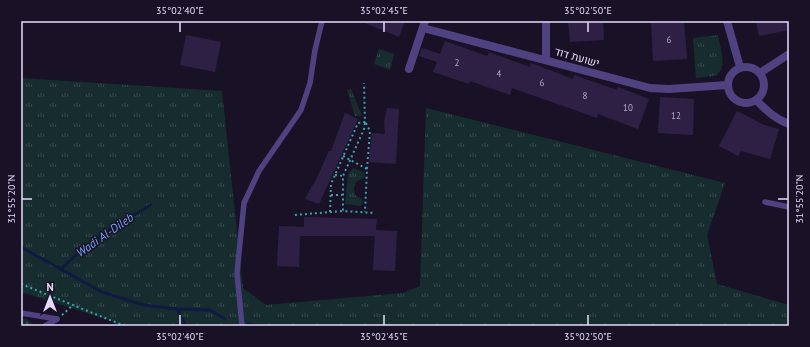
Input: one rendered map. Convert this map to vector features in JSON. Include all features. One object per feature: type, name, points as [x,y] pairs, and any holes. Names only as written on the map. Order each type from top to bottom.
[{"type":"street","points":[[546,21],[546,60]]},
{"type":"street","points":[[727,21],[740,67]]},
{"type":"street","points":[[408,69],[424,25]]},
{"type":"street","name":"ישועת דוד","points":[[424,25],[650,88],[669,89],[727,85]]},
{"type":"street","points":[[760,73],[789,54]]},
{"type":"street","points":[[747,66],[760,73],[764,86],[762,92],[756,100],[748,103],[739,102],[733,98],[728,91],[727,85],[730,75],[734,70],[747,66]]},
{"type":"street","points":[[756,100],[779,120],[789,124]]},
{"type":"lane","points":[[242,326],[237,273],[244,202],[259,171],[300,110],[310,83],[315,50],[322,21]]},
{"type":"lane","points":[[766,202],[789,207]]},
{"type":"lane","points":[[21,313],[57,318]]},
{"type":"lane","points":[[45,326],[57,318]]},
{"type":"path","points":[[343,212],[343,176],[364,129],[364,83]]},
{"type":"path","points":[[330,212],[331,184],[358,123],[365,122]]},
{"type":"path","points":[[365,122],[370,131],[365,212]]},
{"type":"path","points":[[343,156],[367,169]]},
{"type":"path","points":[[335,175],[343,176]]},
{"type":"path","points":[[331,195],[342,195]]},
{"type":"path","points":[[295,215],[330,212],[375,213]]},
{"type":"path","points":[[21,284],[125,326]]},
{"type":"path","points":[[57,318],[73,305]]},
{"type":"green space","points":[[718,35],[722,56],[722,67],[720,72],[714,76],[696,78],[693,38]]},
{"type":"green space","points":[[379,49],[394,54],[390,70],[374,64]]},
{"type":"green space","points":[[21,78],[222,91],[243,288],[266,305],[402,293],[420,286],[426,108],[725,183],[707,235],[717,284],[789,305],[789,326],[118,326],[112,321],[21,292]]},
{"type":"green space","points":[[351,89],[362,116],[355,116],[347,90]]},
{"type":"green space","points":[[353,168],[364,172],[365,177],[356,182],[354,188],[355,195],[362,199],[363,202],[361,206],[345,204],[348,174]]},
{"type":"green space","points":[[21,319],[27,319],[35,326],[21,326]]},
{"type":"building","points":[[360,21],[405,21],[399,37]]},
{"type":"building","points":[[568,21],[603,21],[604,40],[570,42]]},
{"type":"building","points":[[651,21],[684,21],[687,59],[653,61]]},
{"type":"building","points":[[756,21],[788,21],[789,30],[759,36]]},
{"type":"building","points":[[186,35],[221,42],[215,72],[180,65]]},
{"type":"building","points":[[445,41],[487,56],[489,52],[530,67],[531,63],[573,79],[574,75],[617,90],[618,87],[649,99],[638,129],[598,114],[597,118],[512,88],[510,95],[470,81],[469,84],[433,72],[437,62],[419,56],[422,48],[440,54]]},
{"type":"building","points":[[660,97],[694,99],[693,135],[658,133]]},
{"type":"building","points":[[387,108],[399,109],[396,164],[369,162],[372,133],[385,134],[384,122]]},
{"type":"building","points":[[737,111],[764,125],[779,129],[770,159],[741,151],[738,156],[719,146]]},
{"type":"building","points":[[345,113],[358,119],[319,204],[305,199],[314,184],[329,151],[331,151]]},
{"type":"building","points":[[304,217],[377,219],[375,236],[300,236],[299,267],[277,266],[279,226],[304,227]]},
{"type":"building","points":[[375,230],[397,231],[395,271],[373,270]]},
{"type":"waterway","name":"Wadi Al-Dileb","points":[[61,269],[82,250],[115,226],[151,205]]},
{"type":"waterway","points":[[21,247],[102,292],[144,305],[177,309],[210,310],[225,319]]},
{"type":"waterway","points":[[177,309],[186,326]]},
{"type":"waterway","points":[[248,324],[259,326]]}]
